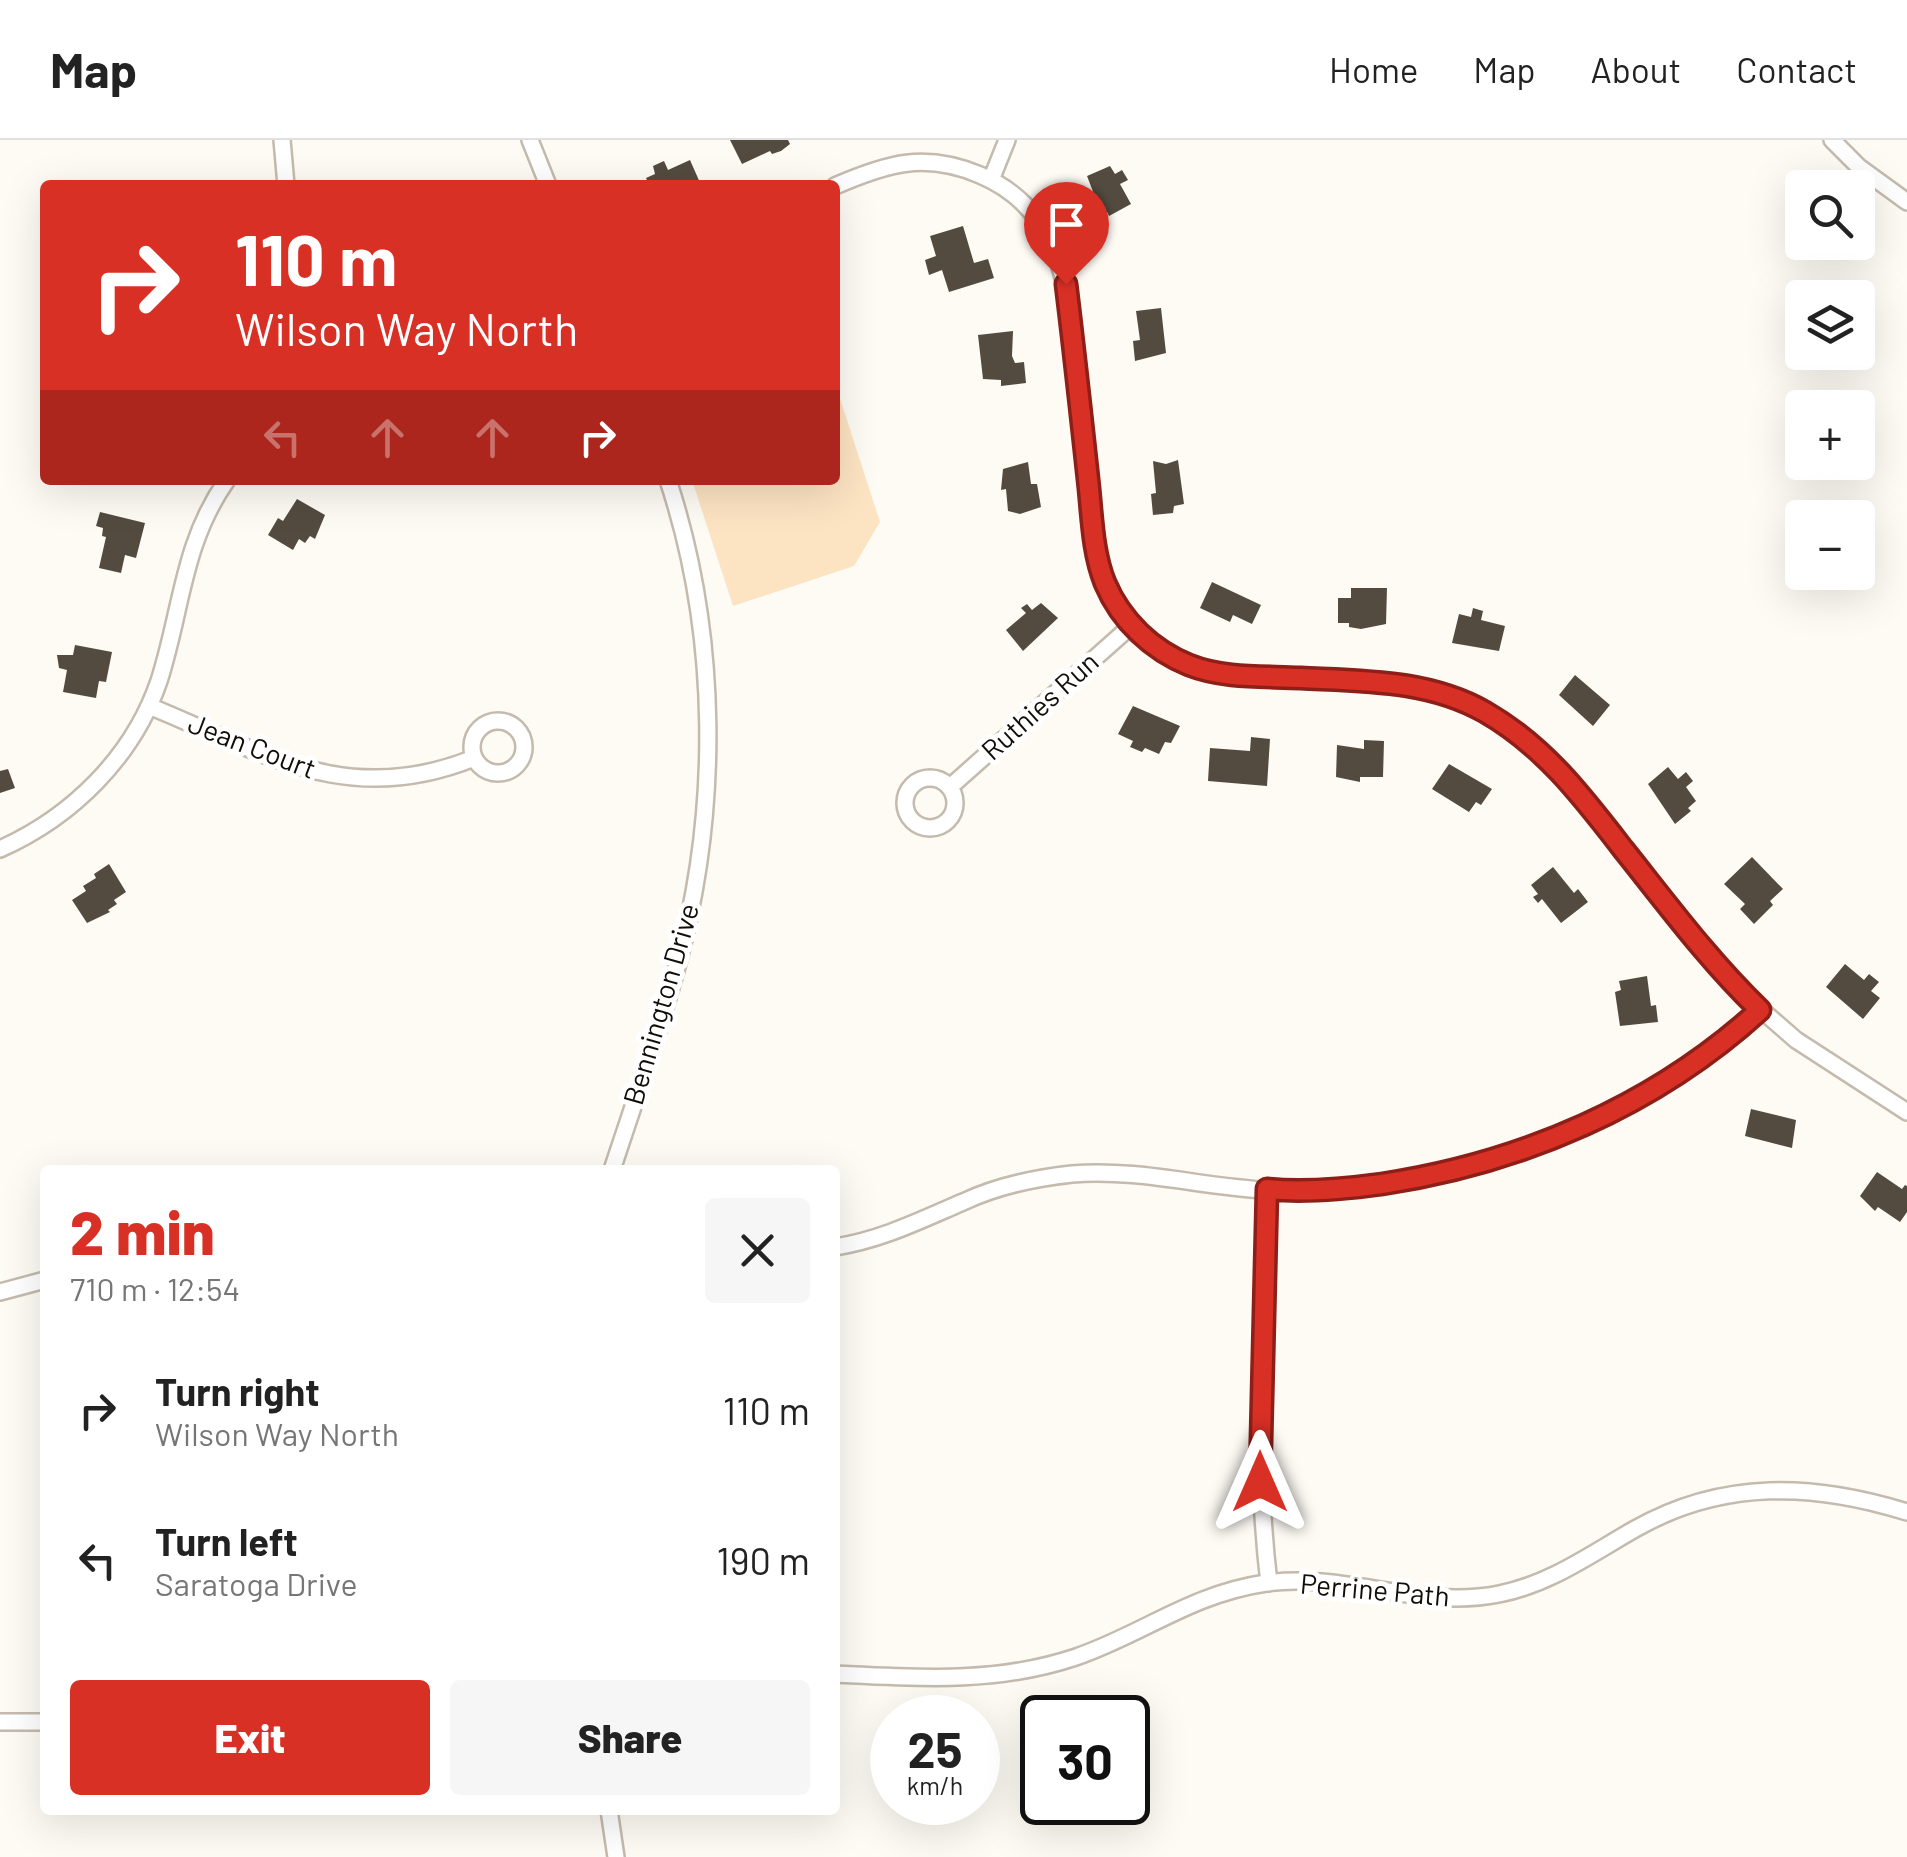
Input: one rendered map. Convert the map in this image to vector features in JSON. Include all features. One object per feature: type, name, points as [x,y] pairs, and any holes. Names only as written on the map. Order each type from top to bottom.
[{"type":"street","points":[[282,140],[286,180]]},
{"type":"street","points":[[530,140],[546,180]]},
{"type":"street","points":[[991,180],[1008,140]]},
{"type":"street","points":[[1832,140],[1858,168],[1907,202]]},
{"type":"street","points":[[840,184],[878,168],[934,162],[991,180],[1035,216],[1058,256],[1066,284],[1098,557],[1110,592],[1132,626],[1150,643],[1192,667],[1220,674],[1416,686],[1480,709],[1512,728],[1543,752],[1569,780],[1712,961],[1760,1010],[1796,1040],[1907,1112]]},
{"type":"street","points":[[0,849],[55,819],[86,794],[113,764],[149,706],[159,680],[187,561],[199,528],[224,485]]},
{"type":"street","name":"Bennington Drive","points":[[614,1165],[677,965],[704,818],[708,746],[706,673],[689,558],[669,485]]},
{"type":"street","name":"Ruthies Run","points":[[950,787],[1132,626]]},
{"type":"street","name":"Jean Court","points":[[149,706],[300,768],[331,776],[399,779],[474,758]]},
{"type":"street","points":[[840,1246],[889,1234],[998,1188],[1074,1174],[1117,1174],[1267,1189],[1343,1188],[1421,1178],[1482,1163],[1542,1144],[1643,1095],[1723,1041],[1760,1010]]},
{"type":"street","points":[[1267,1189],[1258,1454],[1269,1583]]},
{"type":"street","points":[[0,1292],[40,1281]]},
{"type":"street","name":"Perrine Path","points":[[840,1674],[950,1679],[1035,1669],[1115,1641],[1194,1601],[1269,1583],[1316,1581],[1429,1598],[1500,1594],[1563,1572],[1640,1526],[1680,1508],[1754,1491],[1825,1491],[1907,1512]]},
{"type":"street","points":[[0,1722],[40,1722]]},
{"type":"street","points":[[611,1815],[616,1857]]},
{"type":"shaded area","points":[[840,398],[880,522],[854,566],[733,606],[694,485],[840,485]]},
{"type":"building","points":[[730,140],[788,140],[790,144],[742,164]]},
{"type":"building","points":[[690,160],[699,180],[646,178],[655,174],[653,166],[664,161],[668,170]]},
{"type":"building","points":[[1110,166],[1115,174],[1122,170],[1128,180],[1120,184],[1131,204],[1109,216],[1107,212],[1102,215],[1087,176]]},
{"type":"building","points":[[963,226],[974,263],[988,259],[994,278],[949,292],[942,270],[929,275],[925,260],[936,256],[930,236]]},
{"type":"building","points":[[1161,308],[1166,353],[1135,361],[1133,341],[1140,340],[1136,311]]},
{"type":"building","points":[[1013,331],[1012,356],[1015,363],[1024,362],[1026,383],[1001,386],[1001,380],[983,379],[978,335]]},
{"type":"building","points":[[1178,460],[1184,504],[1174,506],[1173,513],[1153,515],[1153,461],[1166,464]]},
{"type":"building","points":[[1028,462],[1031,484],[1037,484],[1041,507],[1020,514],[1008,511],[1006,489],[1001,490],[1003,469]]},
{"type":"building","points":[[297,499],[325,515],[315,539],[310,536],[305,543],[299,539],[293,550],[268,535]]},
{"type":"building","points":[[100,512],[145,523],[136,558],[125,555],[121,573],[99,568],[106,537],[102,536],[103,528],[96,526]]},
{"type":"building","points":[[1212,582],[1261,605],[1252,624],[1233,615],[1230,622],[1200,608]]},
{"type":"building","points":[[1351,588],[1387,588],[1386,624],[1361,629],[1338,623],[1338,598],[1351,598]]},
{"type":"building","points":[[1041,603],[1058,618],[1023,651],[1006,630],[1026,613],[1021,608],[1027,604],[1032,610]]},
{"type":"building","points":[[1473,608],[1483,611],[1481,620],[1505,626],[1499,651],[1452,643],[1459,614],[1471,617]]},
{"type":"building","points":[[75,645],[112,652],[106,682],[99,681],[96,698],[63,692],[67,670],[59,668],[57,655],[73,655]]},
{"type":"building","points":[[1575,675],[1610,705],[1593,726],[1559,695]]},
{"type":"building","points":[[1133,706],[1180,726],[1159,754],[1130,747],[1133,741],[1118,734]]},
{"type":"building","points":[[1251,737],[1270,739],[1267,786],[1208,781],[1210,748],[1250,751]]},
{"type":"building","points":[[1364,740],[1384,741],[1383,777],[1360,777],[1360,782],[1336,777],[1337,745],[1364,749]]},
{"type":"building","points":[[1449,764],[1492,789],[1481,805],[1476,802],[1469,812],[1432,789]]},
{"type":"building","points":[[1668,767],[1678,779],[1686,772],[1693,781],[1686,787],[1696,801],[1688,808],[1691,811],[1675,824],[1648,784]]},
{"type":"building","points":[[8,769],[15,788],[0,793],[0,771]]},
{"type":"building","points":[[1752,857],[1783,889],[1754,924],[1740,909],[1745,904],[1724,884]]},
{"type":"building","points":[[109,864],[126,892],[114,900],[117,904],[110,912],[87,923],[72,900],[86,891],[83,886]]},
{"type":"building","points":[[1553,867],[1574,893],[1578,889],[1588,902],[1561,923],[1542,899],[1538,903],[1533,897],[1538,894],[1531,885]]},
{"type":"building","points":[[1845,964],[1864,980],[1869,974],[1879,982],[1871,991],[1880,998],[1863,1019],[1826,987]]},
{"type":"building","points":[[1647,976],[1651,1006],[1656,1005],[1658,1022],[1620,1026],[1615,992],[1621,990],[1619,981]]},
{"type":"building","points":[[1751,1109],[1796,1120],[1792,1148],[1745,1136]]},
{"type":"building","points":[[1877,1172],[1902,1189],[1907,1186],[1907,1212],[1900,1222],[1878,1207],[1875,1211],[1860,1196]]},
{"type":"route","points":[[1066,284],[1098,557],[1115,603],[1132,626],[1150,643],[1192,667],[1220,674],[1416,686],[1480,709],[1512,728],[1543,752],[1569,780],[1712,961],[1760,1010],[1736,1032],[1643,1095],[1542,1144],[1421,1178],[1360,1187],[1267,1189],[1260,1482]]}]
